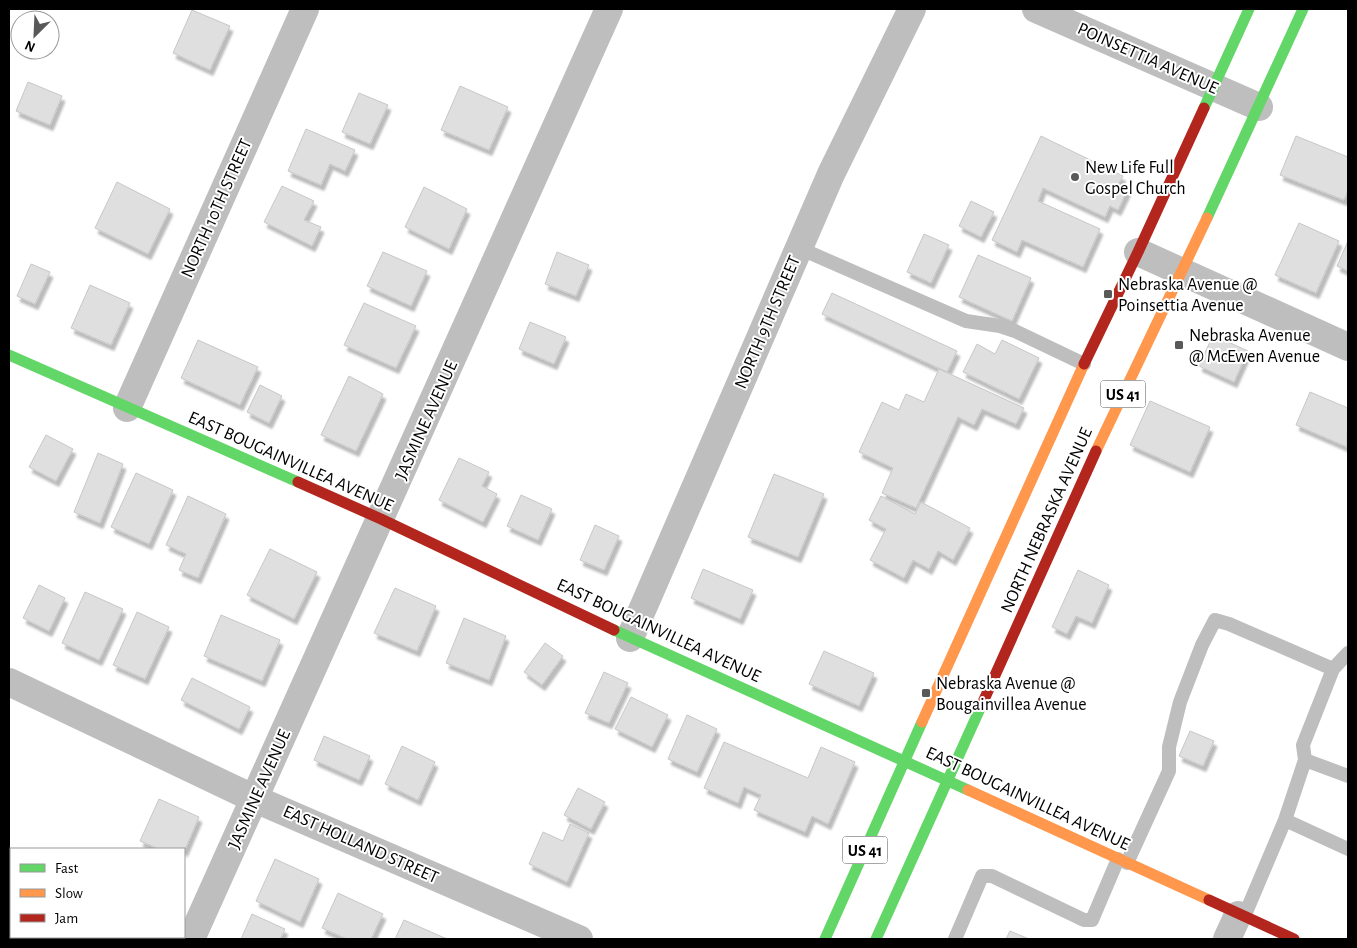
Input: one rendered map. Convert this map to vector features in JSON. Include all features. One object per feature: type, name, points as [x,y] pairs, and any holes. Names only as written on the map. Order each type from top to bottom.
[{"type":"main road","name":"NORTH NEBRASKA AVENUE","points":[[825,939],[1084,364],[1138,252],[1249,9]]},
{"type":"main road","name":"NORTH NEBRASKA AVENUE","points":[[876,939],[1107,427],[1259,107],[1303,9]]},
{"type":"main road","name":"EAST BOUGAINVILLEA AVENUE","points":[[9,355],[381,519],[630,638],[906,761],[1294,939]]},
{"type":"street","name":"NORTH 10TH STREET","points":[[127,408],[305,9]]},
{"type":"street","name":"JASMINE AVENUE","points":[[191,939],[609,9]]},
{"type":"street","name":"NORTH 9TH STREET","points":[[630,638],[831,174],[912,9]]},
{"type":"street","name":"POINSETTIA AVENUE","points":[[1036,9],[1259,107]]},
{"type":"street","points":[[1138,252],[1348,347]]},
{"type":"street","name":"EAST HOLLAND STREET","points":[[9,682],[255,799],[579,939]]},
{"type":"street","points":[[1227,939],[1241,916]]},
{"type":"lane","points":[[799,248],[966,321],[1000,326],[1015,331],[1084,364]]},
{"type":"lane","points":[[955,939],[982,876],[992,876],[1084,920],[1092,920],[1169,771],[1169,747],[1180,702],[1202,645],[1215,620],[1230,624],[1333,669]]},
{"type":"lane","points":[[1241,916],[1285,820],[1305,760],[1303,745],[1333,669],[1348,653]]},
{"type":"lane","points":[[1305,760],[1348,776]]},
{"type":"lane","points":[[1285,820],[1348,849]]},
{"type":"building","points":[[192,10],[230,26],[210,70],[173,53]]},
{"type":"building","points":[[28,82],[62,96],[50,125],[16,111]]},
{"type":"building","points":[[460,86],[508,107],[489,150],[441,130]]},
{"type":"building","points":[[359,93],[388,105],[370,144],[342,132]]},
{"type":"building","points":[[306,129],[355,150],[345,171],[330,164],[321,185],[288,171]]},
{"type":"building","points":[[1041,136],[1123,176],[1118,185],[1128,189],[1118,210],[1110,206],[1105,217],[1043,188],[1038,201],[1100,229],[1083,267],[1022,240],[1017,252],[992,240]]},
{"type":"building","points":[[1296,136],[1348,157],[1348,191],[1344,200],[1280,175]]},
{"type":"building","points":[[117,182],[170,209],[148,254],[95,228]]},
{"type":"building","points":[[282,186],[314,201],[304,220],[321,227],[312,246],[264,222]]},
{"type":"building","points":[[424,187],[467,209],[449,249],[405,227]]},
{"type":"building","points":[[971,201],[994,212],[981,237],[959,226]]},
{"type":"building","points":[[1299,223],[1339,241],[1316,293],[1275,275]]},
{"type":"building","points":[[924,234],[949,245],[931,283],[907,272]]},
{"type":"building","points":[[1348,241],[1348,271],[1337,266]]},
{"type":"building","points":[[383,252],[427,271],[411,306],[367,286]]},
{"type":"building","points":[[557,252],[589,265],[576,296],[545,284]]},
{"type":"building","points":[[978,255],[1031,278],[1012,321],[959,297]]},
{"type":"building","points":[[31,264],[50,272],[35,304],[17,296]]},
{"type":"building","points":[[90,285],[130,303],[111,345],[71,328]]},
{"type":"building","points":[[832,293],[957,351],[947,372],[822,314]]},
{"type":"building","points":[[364,303],[416,326],[396,368],[344,345]]},
{"type":"building","points":[[530,322],[566,337],[554,364],[519,349]]},
{"type":"building","points":[[1213,335],[1248,351],[1234,382],[1199,366]]},
{"type":"building","points":[[198,340],[258,367],[240,405],[181,378]]},
{"type":"building","points":[[1002,340],[1039,358],[1019,399],[963,372],[977,344],[995,354]]},
{"type":"building","points":[[939,369],[1024,408],[1016,424],[982,409],[974,425],[958,417],[916,508],[882,493],[893,468],[859,452],[882,402],[899,410],[906,394],[924,402]]},
{"type":"building","points":[[349,376],[383,394],[356,451],[321,435]]},
{"type":"building","points":[[260,385],[282,396],[269,423],[247,412]]},
{"type":"building","points":[[1310,392],[1348,408],[1347,447],[1296,425]]},
{"type":"building","points":[[1150,401],[1210,427],[1190,472],[1130,445]]},
{"type":"building","points":[[46,435],[73,449],[56,481],[29,467]]},
{"type":"building","points":[[98,453],[123,464],[100,523],[74,512]]},
{"type":"building","points":[[459,458],[489,472],[482,486],[497,494],[483,522],[439,500]]},
{"type":"building","points":[[136,473],[173,490],[149,544],[111,527]]},
{"type":"building","points":[[774,474],[824,494],[798,557],[748,537]]},
{"type":"building","points":[[521,495],[552,509],[538,540],[507,526]]},
{"type":"building","points":[[188,496],[226,514],[198,578],[179,570],[186,554],[166,545]]},
{"type":"building","points":[[881,496],[915,514],[921,502],[970,528],[953,560],[938,551],[929,569],[913,560],[904,578],[870,560],[886,529],[869,520]]},
{"type":"building","points":[[595,525],[619,536],[604,570],[580,560]]},
{"type":"building","points":[[270,549],[317,572],[294,619],[247,595]]},
{"type":"building","points":[[703,569],[753,590],[740,619],[691,598]]},
{"type":"building","points":[[1078,570],[1109,585],[1092,623],[1076,616],[1067,634],[1052,627]]},
{"type":"building","points":[[39,585],[65,598],[49,631],[23,618]]},
{"type":"building","points":[[395,588],[436,606],[417,651],[374,633]]},
{"type":"building","points":[[85,592],[123,609],[99,660],[62,643]]},
{"type":"building","points":[[137,612],[169,627],[145,679],[113,665]]},
{"type":"building","points":[[221,615],[280,640],[262,681],[204,656]]},
{"type":"building","points":[[464,618],[506,636],[489,680],[446,663]]},
{"type":"building","points":[[545,643],[563,656],[542,685],[524,672]]},
{"type":"building","points":[[824,651],[874,673],[859,706],[809,684]]},
{"type":"building","points":[[604,672],[628,683],[609,723],[585,713]]},
{"type":"building","points":[[192,678],[250,707],[239,729],[181,700]]},
{"type":"building","points":[[631,697],[668,715],[652,747],[615,729]]},
{"type":"building","points":[[687,715],[717,729],[697,772],[668,759]]},
{"type":"building","points":[[1190,731],[1214,741],[1203,766],[1179,756]]},
{"type":"building","points":[[324,736],[370,756],[359,780],[314,760]]},
{"type":"building","points":[[724,742],[808,778],[821,747],[855,762],[828,824],[812,816],[805,832],[754,810],[761,795],[744,787],[738,803],[704,788]]},
{"type":"building","points":[[402,746],[435,762],[418,800],[385,784]]},
{"type":"building","points":[[578,788],[605,802],[591,829],[564,815]]},
{"type":"building","points":[[159,799],[199,817],[185,850],[185,848],[157,848],[140,841]]},
{"type":"building","points":[[570,824],[589,833],[567,882],[529,864],[543,832],[563,841]]},
{"type":"building","points":[[275,859],[319,879],[300,922],[256,901]]},
{"type":"building","points":[[338,893],[383,914],[371,939],[347,939],[322,928]]},
{"type":"building","points":[[9,898],[10,938],[38,938],[9,939]]},
{"type":"building","points":[[252,914],[285,929],[280,939],[241,939]]},
{"type":"building","points":[[404,920],[447,939],[395,939]]},
{"type":"building","points":[[1010,931],[1029,939],[1006,939]]},
{"type":"building","points":[[87,938],[90,939],[49,939]]},
{"type":"traffic: fast","points":[[1204,108],[1249,9]]},
{"type":"traffic: fast","points":[[1207,218],[1303,9]]},
{"type":"traffic: fast","points":[[9,355],[298,482]]},
{"type":"traffic: fast","points":[[614,630],[968,790]]},
{"type":"traffic: fast","points":[[876,939],[983,702]]},
{"type":"traffic: fast","points":[[825,939],[922,722]]},
{"type":"traffic: slow","points":[[1096,451],[1207,218]]},
{"type":"traffic: slow","points":[[922,722],[1084,364]]},
{"type":"traffic: slow","points":[[968,790],[1209,900]]},
{"type":"traffic: jam","points":[[1084,364],[1204,108]]},
{"type":"traffic: jam","points":[[983,702],[1096,451]]},
{"type":"traffic: jam","points":[[298,482],[381,519],[614,630]]},
{"type":"traffic: jam","points":[[1209,900],[1294,939]]},
{"type":"place","name":"New Life Full Gospel Church","points":[[1075,177]]},
{"type":"place","name":"Nebraska Avenue @ Poinsettia Avenue","points":[[1108,294]]},
{"type":"place","name":"Nebraska Avenue @ McEwen Avenue","points":[[1179,345]]},
{"type":"place","name":"Nebraska Avenue @ Bougainvillea Avenue","points":[[926,693]]}]
